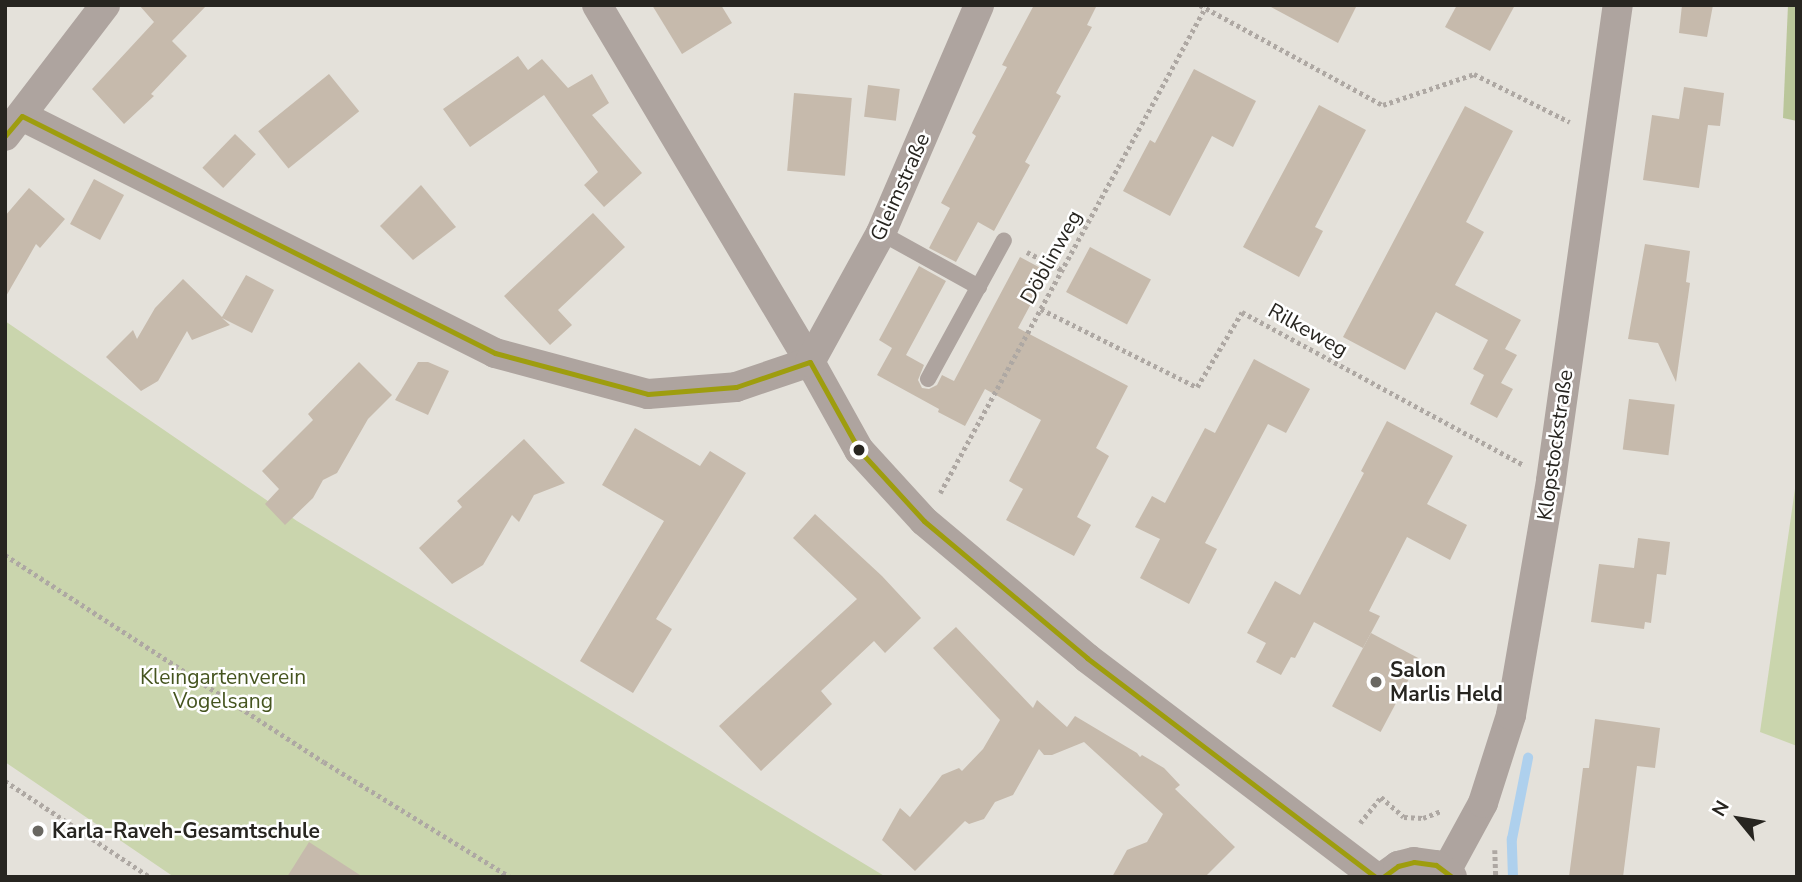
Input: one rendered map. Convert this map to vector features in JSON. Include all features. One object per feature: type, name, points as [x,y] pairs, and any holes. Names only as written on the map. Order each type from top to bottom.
[{"type":"street","points":[[104,5],[14,126],[495,353],[648,394],[736,387],[810,362]]},
{"type":"street","points":[[597,5],[810,362],[859,450],[924,521],[1087,658],[1376,877]]},
{"type":"street","name":"Gleimstraße","points":[[810,362],[881,233],[979,5]]},
{"type":"street","name":"Klopstockstraße","points":[[1449,874],[1496,770],[1511,715],[1551,480],[1618,5]]},
{"type":"street","points":[[1383,877],[1398,866],[1415,862],[1431,864],[1449,874]]},
{"type":"lane","points":[[881,233],[979,287]]},
{"type":"lane","points":[[928,379],[1004,240]]},
{"type":"path","name":"Döblinweg","points":[[924,521],[1202,7],[1383,105],[1474,74],[1598,136]]},
{"type":"path","points":[[1004,240],[1062,270]]},
{"type":"path","name":"Rilkeweg","points":[[1041,309],[1197,387],[1242,312],[1551,480]]},
{"type":"path","points":[[5,555],[313,754],[510,877]]},
{"type":"path","points":[[5,781],[150,877]]},
{"type":"path","points":[[1339,849],[1381,797],[1404,817],[1423,818],[1440,811],[1486,835],[1496,850],[1496,877]]},
{"type":"green space","points":[[1788,5],[1797,5],[1797,121],[1783,118]]},
{"type":"green space","name":"Kleingartenverein Vogelsang","points":[[5,321],[297,521],[886,877],[174,877],[5,762]]},
{"type":"green space","points":[[1797,475],[1797,746],[1760,732]]},
{"type":"building","points":[[139,5],[207,5],[172,41],[187,56],[151,94],[154,96],[124,124],[92,89],[154,22]]},
{"type":"building","points":[[652,5],[721,5],[732,23],[682,54]]},
{"type":"building","points":[[1034,5],[1097,5],[1087,25],[1092,27],[1056,93],[1061,96],[1025,162],[1030,165],[994,231],[978,222],[956,262],[929,248],[950,208],[941,203],[976,136],[972,133],[1007,67],[1002,65]]},
{"type":"building","points":[[1267,5],[1357,5],[1338,43]]},
{"type":"building","points":[[1457,5],[1515,5],[1490,51],[1445,27]]},
{"type":"building","points":[[1682,5],[1713,5],[1707,37],[1679,33]]},
{"type":"building","points":[[518,56],[528,70],[542,59],[568,88],[592,74],[609,103],[592,115],[642,173],[604,207],[584,185],[598,172],[544,95],[470,147],[443,109]]},
{"type":"building","points":[[1194,69],[1256,101],[1233,147],[1212,136],[1170,216],[1123,191],[1150,140],[1155,143]]},
{"type":"building","points":[[329,74],[359,111],[288,169],[258,131]]},
{"type":"building","points":[[868,85],[900,89],[896,121],[864,117]]},
{"type":"building","points":[[1684,87],[1724,93],[1720,126],[1708,125],[1699,188],[1643,180],[1652,115],[1679,119]]},
{"type":"building","points":[[794,93],[852,98],[845,176],[787,171]]},
{"type":"building","points":[[1319,105],[1366,130],[1315,227],[1323,231],[1299,277],[1243,247]]},
{"type":"building","points":[[1465,106],[1513,131],[1466,222],[1484,232],[1455,285],[1521,320],[1505,349],[1517,355],[1501,383],[1513,389],[1497,418],[1470,404],[1484,375],[1473,369],[1488,340],[1436,312],[1405,370],[1343,337]]},
{"type":"building","points":[[235,134],[256,154],[223,188],[202,168]]},
{"type":"building","points":[[94,179],[124,195],[100,240],[70,224]]},
{"type":"building","points":[[421,185],[456,227],[413,260],[380,226]]},
{"type":"building","points":[[29,188],[65,219],[40,248],[36,244],[5,298],[5,216]]},
{"type":"building","points":[[593,213],[625,247],[558,310],[572,325],[550,345],[504,296]]},
{"type":"building","points":[[1645,244],[1690,251],[1686,282],[1690,283],[1676,382],[1658,343],[1628,339]]},
{"type":"building","points":[[1090,247],[1151,279],[1127,324],[1066,292]]},
{"type":"building","points":[[1020,257],[1048,272],[1018,328],[1128,386],[1096,448],[1109,456],[1077,517],[1091,525],[1074,556],[1006,520],[1023,489],[1009,481],[1041,420],[985,389],[965,426],[877,375],[892,348],[879,340],[919,266],[946,281],[906,355],[924,365],[918,380],[922,388],[929,389],[937,385],[942,375],[954,381]]},
{"type":"building","points":[[246,275],[274,290],[252,333],[222,318],[230,325],[192,340],[187,331],[158,381],[141,391],[106,357],[133,330],[137,339],[155,308],[183,279],[222,317]]},
{"type":"building","points":[[1254,359],[1310,389],[1286,433],[1268,424],[1205,543],[1217,549],[1189,604],[1140,578],[1160,539],[1135,527],[1152,496],[1165,503],[1205,428],[1215,433]]},
{"type":"building","points":[[359,362],[392,395],[368,419],[337,473],[323,480],[313,498],[285,525],[265,504],[279,489],[262,471],[313,420],[308,414]]},
{"type":"building","points":[[418,362],[428,362],[449,371],[428,415],[395,400]]},
{"type":"building","points":[[1629,399],[1675,405],[1668,455],[1623,450]]},
{"type":"building","points":[[1387,421],[1453,456],[1427,504],[1467,525],[1450,560],[1407,537],[1369,611],[1380,616],[1363,648],[1314,622],[1295,658],[1291,657],[1281,675],[1256,662],[1266,643],[1247,633],[1275,581],[1300,595],[1364,473],[1361,471]]},
{"type":"building","points":[[635,428],[700,466],[710,451],[746,473],[656,619],[672,629],[633,693],[580,661],[664,521],[602,485]]},
{"type":"building","points":[[524,439],[565,483],[534,495],[519,522],[512,515],[483,565],[452,584],[419,548],[462,507],[457,501]]},
{"type":"building","points":[[815,514],[882,576],[921,618],[885,653],[874,641],[821,691],[832,704],[761,771],[719,726],[857,599],[793,538]]},
{"type":"building","points":[[1638,538],[1670,542],[1666,575],[1657,574],[1651,623],[1645,622],[1644,629],[1591,622],[1599,564],[1634,568]]},
{"type":"building","points":[[956,627],[1033,708],[1037,700],[1067,727],[1075,716],[1140,757],[1142,755],[1164,768],[1180,785],[1175,789],[1235,847],[1205,877],[1112,877],[1127,850],[1147,842],[1163,814],[1084,742],[1052,755],[1044,755],[1039,749],[1013,795],[995,802],[984,819],[969,824],[965,821],[915,871],[882,840],[900,808],[910,817],[942,775],[959,768],[962,771],[983,749],[1000,720],[933,648]]},
{"type":"building","name":"Salon Marlis Held","points":[[1371,633],[1420,659],[1381,732],[1332,706]]},
{"type":"building","points":[[1595,719],[1660,728],[1655,768],[1637,766],[1623,877],[1569,877],[1583,768],[1589,768]]},
{"type":"building","points":[[309,842],[363,877],[287,877]]},
{"type":"waterway","points":[[1513,877],[1512,839],[1528,758]]},
{"type":"transit line","points":[[5,136],[22,116],[495,353],[648,394],[736,387],[810,362],[859,450],[924,521],[1087,658],[1376,877]]},
{"type":"transit line","points":[[1383,877],[1398,866],[1414,862],[1436,865],[1452,877]]},
{"type":"place","name":"Salon Marlis Held","points":[[1376,682]]},
{"type":"place","name":"Karla-Raveh-Gesamtschule","points":[[38,831]]}]
